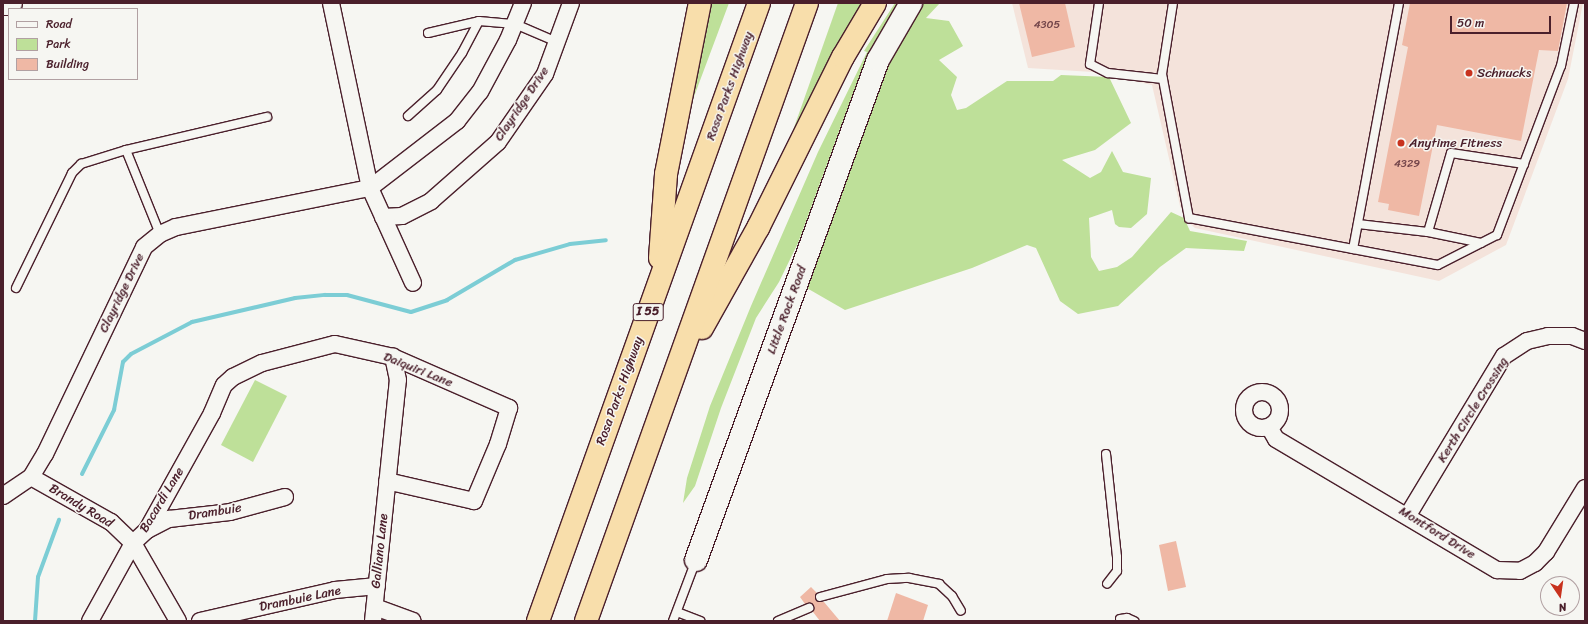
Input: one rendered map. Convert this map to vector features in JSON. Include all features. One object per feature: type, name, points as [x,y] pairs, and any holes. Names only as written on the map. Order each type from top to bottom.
[{"type":"highway","points":[[658,286],[666,174],[700,3]]},
{"type":"highway","name":"Rosa Parks Highway","points":[[538,621],[760,3]]},
{"type":"highway","points":[[586,621],[807,3]]},
{"type":"highway","points":[[671,383],[758,228],[843,57],[874,3]]},
{"type":"street","points":[[3,4],[11,3]]},
{"type":"street","points":[[331,3],[370,188],[413,283]]},
{"type":"street","name":"Clayridge Drive","points":[[3,496],[31,477],[45,454],[144,247],[160,234],[176,227],[370,188],[457,121],[480,92],[515,24],[523,3]]},
{"type":"street","name":"Clayridge Drive","points":[[383,217],[402,216],[431,201],[498,142],[545,74],[571,3]]},
{"type":"street","name":"Little Rock Road","points":[[696,560],[878,60],[911,3]]},
{"type":"street","name":"Kerth Circle Crossing","points":[[1408,515],[1504,356],[1527,341],[1548,336],[1572,336],[1585,341]]},
{"type":"street","name":"Daiquiri Lane","points":[[232,377],[262,363],[335,344],[393,357],[509,408],[498,444],[474,501],[388,481]]},
{"type":"street","name":"Galliano Lane","points":[[374,614],[398,380],[393,357]]},
{"type":"street","name":"Bacardi Lane","points":[[90,621],[133,543],[147,530],[212,413],[224,385],[232,377]]},
{"type":"street","name":"Montford Drive","points":[[1269,427],[1276,439],[1408,515],[1497,570],[1520,571],[1535,563],[1546,552],[1585,488]]},
{"type":"street","name":"Brandy Road","points":[[31,477],[111,522],[133,543],[178,621]]},
{"type":"street","name":"Drambuie","points":[[147,530],[169,519],[230,512],[285,498]]},
{"type":"street","name":"Drambuie Lane","points":[[200,621],[335,590],[377,586]]},
{"type":"street","points":[[374,614],[413,621]]},
{"type":"lane","points":[[1099,3],[1090,64],[1108,72],[1163,79]]},
{"type":"lane","points":[[1173,3],[1163,79],[1189,218],[1438,265],[1497,235],[1561,66],[1574,3]]},
{"type":"lane","points":[[1353,249],[1399,3]]},
{"type":"lane","points":[[408,116],[437,90],[462,53],[479,21]]},
{"type":"lane","points":[[428,33],[479,21],[515,24],[557,42]]},
{"type":"lane","points":[[16,288],[72,173],[81,164],[126,150],[267,117]]},
{"type":"lane","points":[[126,150],[160,234]]},
{"type":"lane","points":[[1428,232],[1451,153],[1524,164]]},
{"type":"lane","points":[[1358,224],[1428,232],[1481,243]]},
{"type":"lane","points":[[1106,454],[1117,557],[1117,571],[1107,584]]},
{"type":"lane","name":"Little Rock Road","points":[[673,621],[696,560]]},
{"type":"lane","points":[[820,597],[887,579],[909,578],[939,584],[952,596],[961,611]]},
{"type":"lane","points":[[778,621],[809,608]]},
{"type":"lane","points":[[677,612],[700,621]]},
{"type":"lane","points":[[1120,619],[1128,618],[1134,621]]},
{"type":"shaded area","points":[[1012,3],[1583,3],[1568,79],[1506,245],[1439,281],[1195,228],[1188,222],[1180,206],[1152,85],[1093,72],[1028,68]]},
{"type":"green space","points":[[711,3],[729,3],[689,110],[706,30]]},
{"type":"green space","points":[[838,3],[862,3],[795,138],[791,136]]},
{"type":"green space","points":[[895,3],[898,3],[869,57],[852,96],[798,243],[779,282],[756,318],[721,408],[695,486],[683,503],[687,478],[710,406],[751,306],[818,152],[867,52],[864,51]]},
{"type":"green space","points":[[924,3],[940,3],[926,18],[949,21],[963,46],[939,60],[957,77],[951,95],[957,110],[966,108],[1007,81],[1053,81],[1061,75],[1109,77],[1131,123],[1095,150],[1062,160],[1090,178],[1101,172],[1112,151],[1123,172],[1151,178],[1147,214],[1131,228],[1119,227],[1115,224],[1112,210],[1089,218],[1091,257],[1099,271],[1117,267],[1132,257],[1171,212],[1184,218],[1190,231],[1247,241],[1244,251],[1186,248],[1160,267],[1118,306],[1078,314],[1060,301],[1036,248],[1027,245],[972,268],[845,310],[805,287],[896,45]]},
{"type":"green space","points":[[255,380],[287,396],[253,462],[221,445]]},
{"type":"building","points":[[1019,3],[1065,3],[1075,47],[1032,57]]},
{"type":"building","name":"Schnucks","points":[[1410,3],[1567,3],[1558,51],[1539,50],[1521,141],[1437,125],[1419,216],[1388,210],[1389,204],[1378,202],[1408,47],[1402,45]]},
{"type":"building","points":[[1176,541],[1186,587],[1168,591],[1159,545]]},
{"type":"building","points":[[811,587],[817,593],[816,601],[824,602],[840,621],[820,621],[813,612],[813,604],[805,604],[800,597]]},
{"type":"building","points":[[896,593],[928,605],[923,621],[887,621]]},
{"type":"waterway","points":[[82,474],[114,410],[123,362],[131,354],[192,322],[295,298],[325,295],[347,295],[411,312],[447,300],[515,260],[570,244],[606,240]]},
{"type":"waterway","points":[[35,621],[38,577],[59,520]]},
{"type":"place","name":"Schnucks","points":[[1469,73]]},
{"type":"place","name":"Anytime Fitness","points":[[1401,143]]}]
